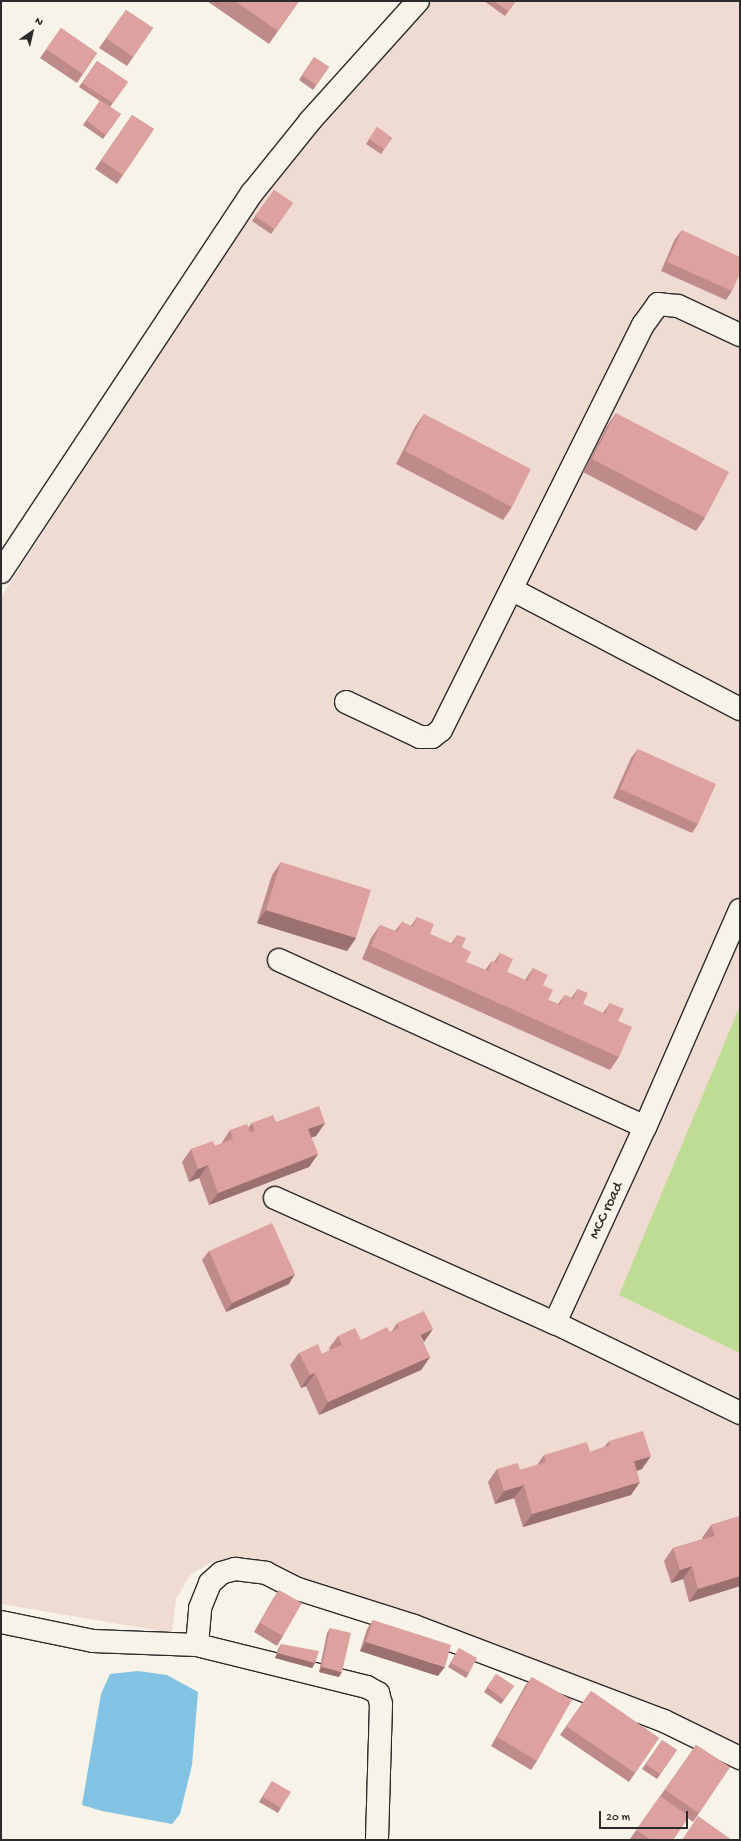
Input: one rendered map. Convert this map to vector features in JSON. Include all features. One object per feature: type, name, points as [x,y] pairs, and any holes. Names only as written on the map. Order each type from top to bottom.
[{"type":"street","points":[[1,572],[252,193],[310,121],[418,1]]},
{"type":"street","points":[[346,702],[420,737],[432,737],[441,730],[513,590],[643,325],[658,304],[678,306],[740,335]]},
{"type":"street","points":[[513,590],[740,709]]},
{"type":"street","name":"MCC road","points":[[555,1323],[645,1127],[740,910]]},
{"type":"street","points":[[279,960],[645,1127]]},
{"type":"street","points":[[275,1198],[555,1323],[740,1412]]},
{"type":"street","points":[[197,1645],[200,1608],[210,1583],[221,1573],[235,1569],[266,1573],[298,1589],[414,1626],[664,1721],[740,1758]]},
{"type":"street","points":[[1,1622],[93,1641],[197,1645],[367,1687],[378,1693],[381,1704],[377,1840]]},
{"type":"shaded area","points":[[432,1],[740,1],[740,1750],[233,1559],[213,1562],[191,1574],[176,1599],[172,1633],[1,1604],[1,597],[260,200],[322,123]]},
{"type":"green space","points":[[740,1006],[740,1353],[619,1295]]},
{"type":"water","points":[[138,1671],[167,1675],[198,1692],[192,1765],[180,1814],[172,1824],[102,1811],[82,1805],[101,1694],[110,1674]]},
{"type":"building","points":[[235,1],[299,1],[278,31]]},
{"type":"building","points":[[494,1],[516,1],[508,11]]},
{"type":"building","points":[[126,10],[153,28],[133,57],[106,38]]},
{"type":"building","points":[[61,28],[97,53],[83,74],[46,49]]},
{"type":"building","points":[[314,57],[329,67],[316,85],[302,75]]},
{"type":"building","points":[[97,61],[128,82],[113,103],[82,83]]},
{"type":"building","points":[[100,100],[121,114],[106,135],[87,121]]},
{"type":"building","points":[[132,115],[154,129],[123,175],[101,160]]},
{"type":"building","points":[[377,127],[392,138],[384,149],[369,139]]},
{"type":"building","points":[[274,190],[293,203],[274,229],[255,216]]},
{"type":"building","points":[[682,230],[740,257],[740,273],[732,291],[667,262]]},
{"type":"building","points":[[616,413],[729,472],[705,518],[592,459]]},
{"type":"building","points":[[424,414],[531,469],[512,507],[405,451]]},
{"type":"building","points":[[638,749],[716,784],[698,824],[620,789]]},
{"type":"building","points":[[281,862],[371,890],[356,938],[266,910]]},
{"type":"building","points":[[417,917],[434,924],[430,934],[453,944],[457,935],[466,938],[462,947],[471,952],[466,962],[488,971],[492,961],[496,963],[500,953],[513,959],[507,972],[527,981],[533,968],[548,975],[543,985],[553,990],[548,1000],[560,1005],[565,995],[573,999],[578,989],[588,993],[583,1004],[605,1014],[610,1003],[624,1009],[618,1021],[632,1027],[619,1057],[371,946],[380,925],[397,932],[402,922],[413,927]]},
{"type":"building","points":[[319,1106],[325,1123],[308,1129],[318,1154],[218,1193],[208,1165],[198,1169],[191,1149],[213,1141],[215,1146],[233,1139],[230,1130],[247,1124],[250,1132],[255,1131],[252,1123],[273,1115],[276,1122]]},
{"type":"building","points":[[272,1223],[295,1274],[232,1303],[209,1251]]},
{"type":"building","points":[[424,1311],[433,1329],[420,1335],[430,1357],[328,1402],[315,1373],[310,1375],[299,1353],[318,1344],[322,1354],[342,1345],[338,1336],[355,1328],[361,1340],[387,1327],[390,1332],[399,1328],[397,1323]]},
{"type":"building","points":[[643,1431],[651,1456],[634,1461],[640,1482],[532,1514],[524,1485],[504,1491],[497,1469],[518,1463],[520,1470],[546,1462],[544,1455],[587,1442],[590,1452],[610,1445],[609,1441]]},
{"type":"building","points":[[740,1516],[740,1576],[698,1589],[692,1566],[680,1570],[673,1548],[715,1536],[711,1525]]},
{"type":"building","points":[[279,1590],[302,1603],[283,1636],[260,1623]]},
{"type":"building","points":[[373,1620],[451,1645],[445,1667],[366,1642]]},
{"type":"building","points":[[330,1628],[351,1633],[342,1672],[322,1667]]},
{"type":"building","points":[[281,1644],[319,1651],[315,1663],[278,1653]]},
{"type":"building","points":[[459,1648],[477,1658],[469,1673],[451,1663]]},
{"type":"building","points":[[496,1674],[514,1686],[504,1700],[487,1687]]},
{"type":"building","points":[[532,1677],[572,1700],[537,1761],[497,1737]]},
{"type":"building","points":[[591,1691],[659,1738],[635,1773],[566,1726]]},
{"type":"building","points":[[662,1740],[677,1750],[660,1774],[646,1764]]},
{"type":"building","points":[[696,1745],[730,1767],[699,1813],[665,1790]]},
{"type":"building","points":[[272,1781],[291,1792],[281,1808],[263,1797]]},
{"type":"building","points":[[660,1796],[689,1816],[673,1840],[651,1840],[636,1830]]},
{"type":"building","points":[[698,1816],[732,1840],[682,1840]]}]
